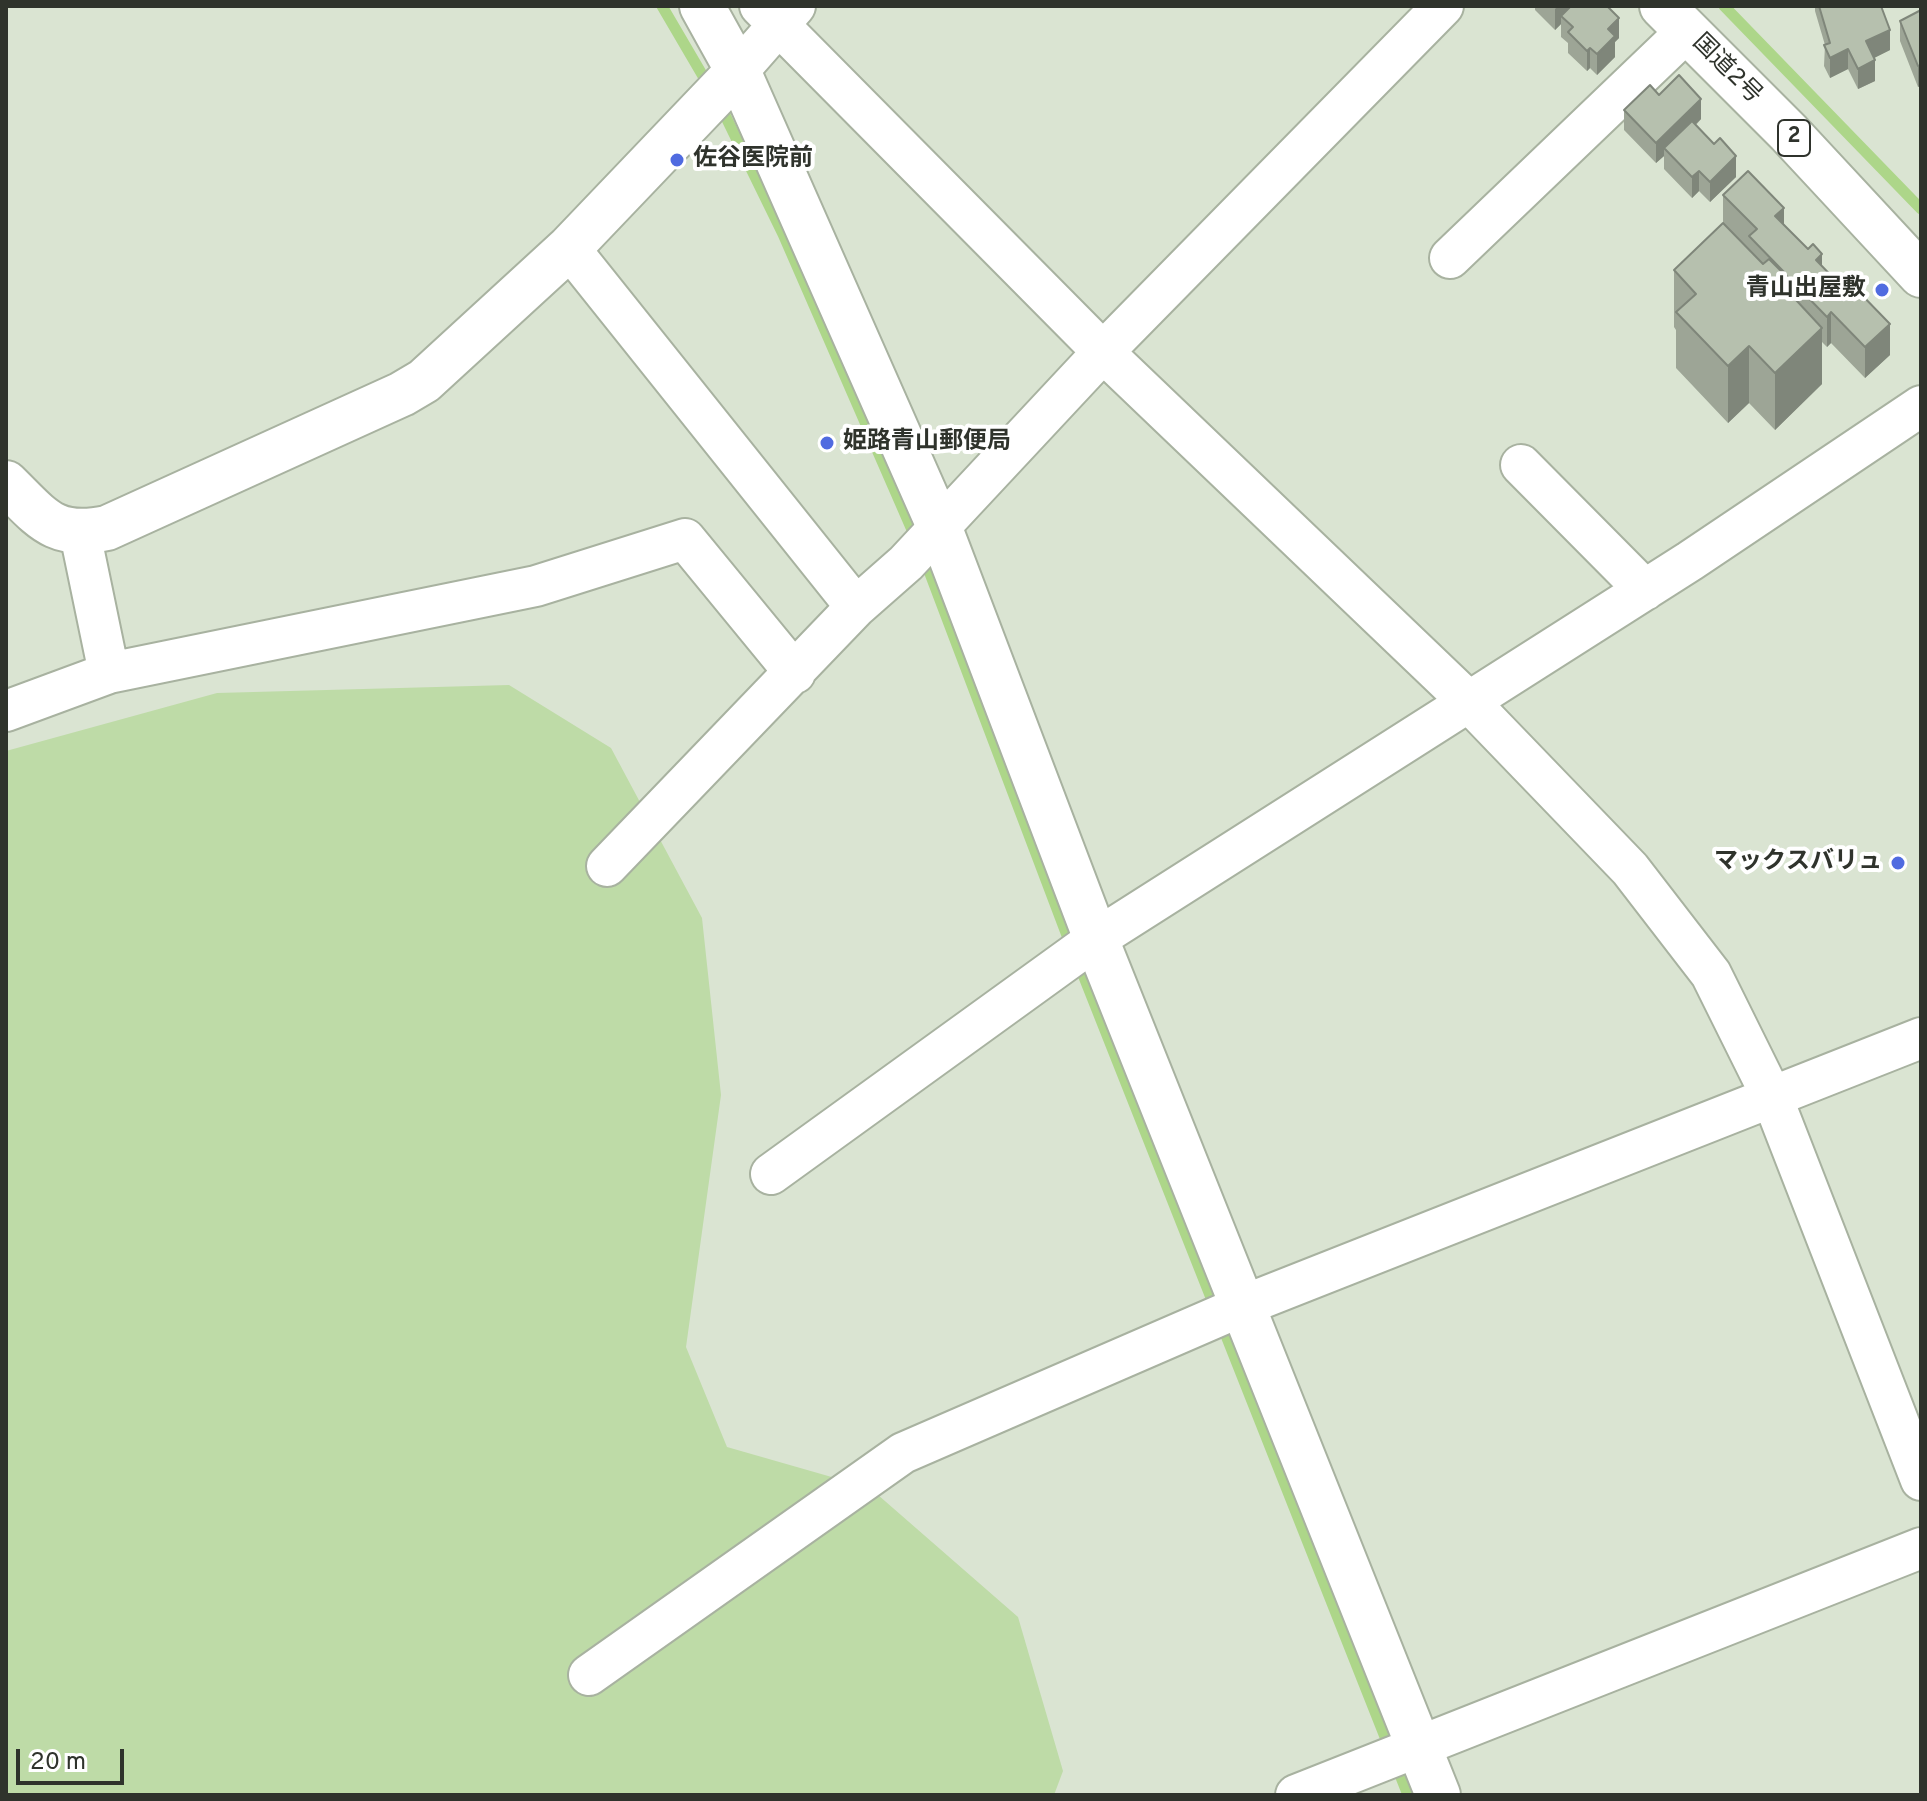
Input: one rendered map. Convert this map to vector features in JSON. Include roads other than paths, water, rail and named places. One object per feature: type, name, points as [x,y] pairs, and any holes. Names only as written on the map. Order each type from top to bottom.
[{"type":"main road","points":[[702,6],[738,71],[939,526],[1096,939],[1224,1314],[1438,1795]]},
{"type":"main road","name":"国道2号","points":[[1674,18],[1789,133],[1921,275]]},
{"type":"main road","points":[[6,483],[61,530],[80,533],[133,517],[402,394],[424,381],[569,248],[738,71]]},
{"type":"street","points":[[607,866],[856,607],[906,563],[1103,352],[1443,6]]},
{"type":"street","points":[[738,71],[778,12],[1103,352],[1470,703],[1630,869],[1702,962],[1772,1097],[1921,1480]]},
{"type":"street","points":[[1450,258],[1674,18]]},
{"type":"street","points":[[569,248],[856,607]]},
{"type":"street","points":[[771,1174],[1096,939],[1645,590],[1921,406]]},
{"type":"street","points":[[1521,465],[1645,590]]},
{"type":"street","points":[[80,533],[109,673]]},
{"type":"street","points":[[6,711],[109,673],[536,586],[685,539],[795,673]]},
{"type":"street","points":[[589,1675],[903,1453],[1224,1314],[1921,1038]]},
{"type":"street","points":[[1296,1795],[1921,1548]]},
{"type":"waterway","points":[[662,6],[710,88]]},
{"type":"waterway","points":[[1724,6],[1921,209]]},
{"type":"waterway","points":[[719,103],[783,234],[916,539]]},
{"type":"waterway","points":[[923,555],[1071,946]]},
{"type":"waterway","points":[[1078,962],[1408,1795]]},
{"type":"place","name":"佐谷医院前","points":[[677,160]]},
{"type":"place","name":"青山出屋敷","points":[[1882,290]]},
{"type":"place","name":"姫路青山郵便局","points":[[827,443]]},
{"type":"place","name":"マックスバリュ","points":[[1898,863]]}]
